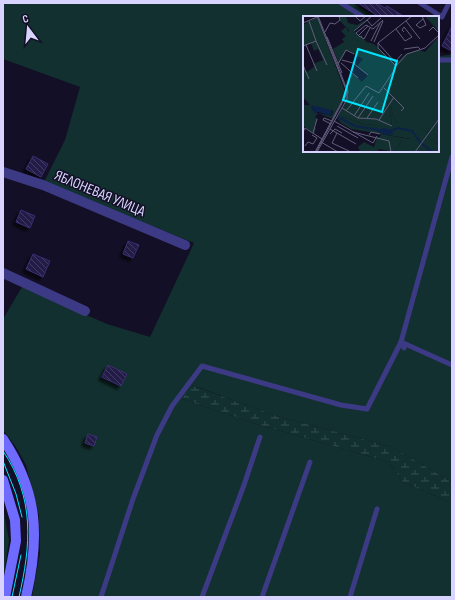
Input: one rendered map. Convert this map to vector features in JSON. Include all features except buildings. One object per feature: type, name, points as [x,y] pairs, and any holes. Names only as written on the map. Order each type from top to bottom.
[{"type":"street","name":"ЯБЛОНЕВАЯ УЛИЦА","points":[[3,172],[43,185],[185,245]]},
{"type":"street","points":[[3,273],[85,311]]},
{"type":"street","points":[[3,439],[19,464],[28,490],[34,517],[35,541],[32,573],[26,597]]},
{"type":"street","points":[[3,480],[15,520],[16,541],[5,597]]},
{"type":"lane","points":[[341,3],[361,16]]},
{"type":"lane","points":[[420,3],[442,17],[449,3]]},
{"type":"lane","points":[[439,60],[452,60]]},
{"type":"lane","points":[[101,597],[133,499],[157,435],[172,406],[202,366],[341,405],[367,409],[401,342],[452,157]]},
{"type":"lane","points":[[401,342],[404,348]]},
{"type":"lane","points":[[401,342],[452,365]]},
{"type":"lane","points":[[202,597],[244,485],[260,437]]},
{"type":"lane","points":[[262,597],[310,462]]},
{"type":"lane","points":[[350,597],[377,509]]},
{"type":"green space","points":[[3,3],[353,3],[374,16],[303,16],[303,152],[439,152],[439,55],[441,56],[452,54],[452,482],[392,447],[274,415],[192,385],[182,399],[256,424],[389,462],[403,482],[452,503],[452,597],[32,597],[40,553],[39,515],[26,465],[16,447],[3,430],[3,319],[22,287],[107,324],[150,337],[194,243],[44,182],[65,140],[80,87],[3,59]]},
{"type":"green space","points":[[191,385],[274,415],[392,447],[452,482],[452,503],[403,482],[389,462],[256,424],[182,399]]},
{"type":"green space","points":[[3,507],[9,540],[3,581]]},
{"type":"tram line","points":[[3,451],[21,486],[28,522],[26,559],[19,597]]},
{"type":"tram line","points":[[3,461],[16,494],[22,517]]},
{"type":"tram line","points":[[12,597],[21,555]]}]
